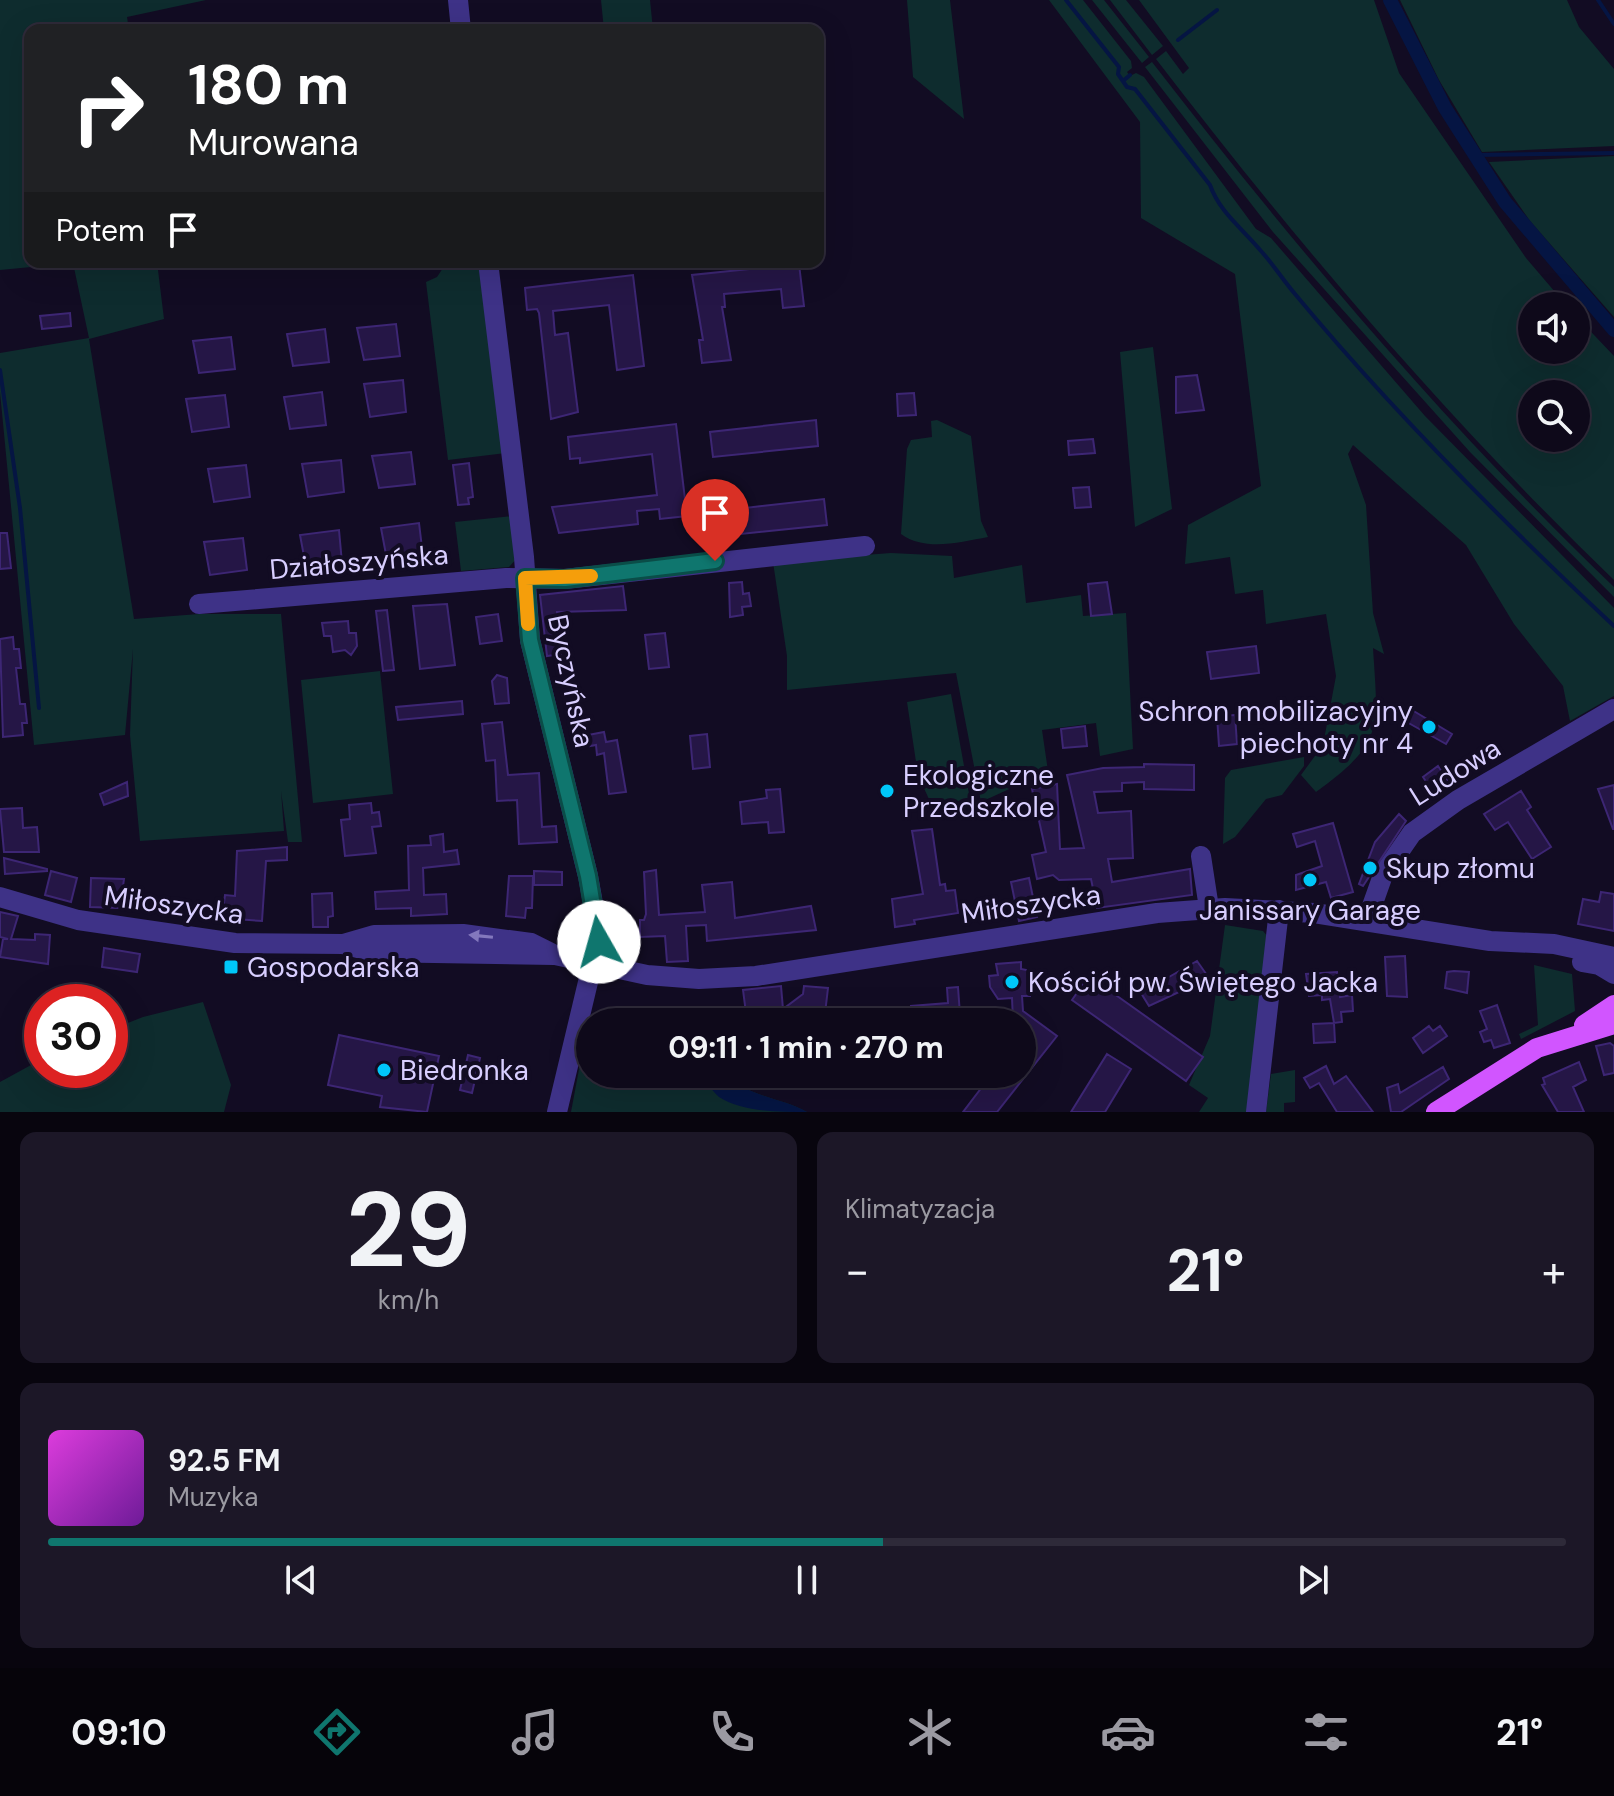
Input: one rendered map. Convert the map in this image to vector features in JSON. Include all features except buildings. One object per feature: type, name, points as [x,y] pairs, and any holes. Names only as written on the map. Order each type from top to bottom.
[{"type":"main road","points":[[1436,1112],[1500,1069],[1568,1035],[1614,1005]]},
{"type":"main road","points":[[1568,1035],[1614,1024]]},
{"type":"street","points":[[458,0],[460,24]]},
{"type":"street","name":"Byczyńska","points":[[489,268],[530,640],[597,918],[599,936],[592,964]]},
{"type":"street","name":"Działoszyńska","points":[[199,604],[525,578],[565,579],[865,546]]},
{"type":"street","name":"Ludowa","points":[[1367,920],[1383,875],[1412,833],[1458,800],[1614,709]]},
{"type":"street","points":[[1201,856],[1209,908]]},
{"type":"street","name":"Miłoszycka","points":[[0,897],[78,920],[184,937],[270,945],[343,944],[374,935],[463,934],[531,943],[555,955],[655,976],[756,976],[973,940],[1209,908],[1279,910],[1367,920],[1517,944],[1554,944],[1614,957]]},
{"type":"street","points":[[1256,1112],[1279,910]]},
{"type":"street","name":"Miłoszycka","points":[[1517,944],[1544,955],[1599,965],[1614,974]]},
{"type":"street","points":[[557,1112],[592,964]]},
{"type":"green space","points":[[0,0],[206,0],[127,17],[128,24],[24,24],[24,268],[0,270]]},
{"type":"green space","points":[[601,0],[650,0],[652,24],[603,24]]},
{"type":"green space","points":[[907,0],[950,0],[964,119],[913,77]]},
{"type":"green space","points":[[1049,0],[1083,0],[1131,61],[1132,68],[1127,72],[1130,76],[1136,73],[1144,77],[1256,229],[1271,238],[1425,416],[1614,608],[1614,696],[1570,721],[1563,686],[1514,624],[1466,545],[1353,445],[1348,454],[1366,505],[1373,613],[1384,654],[1373,648],[1375,716],[1366,746],[1338,775],[1316,792],[1301,775],[1323,745],[1336,676],[1326,614],[1266,624],[1263,590],[1235,594],[1230,557],[1185,564],[1188,525],[1261,486],[1235,274],[1141,218],[1140,122]]},
{"type":"green space","points":[[1092,0],[1104,0],[1149,57],[1142,63]]},
{"type":"green space","points":[[1110,0],[1126,0],[1163,46],[1152,55]]},
{"type":"green space","points":[[1139,0],[1374,0],[1399,73],[1526,258],[1555,292],[1518,292],[1518,364],[1590,364],[1590,331],[1614,356],[1614,580],[1492,457],[1375,328],[1209,128],[1156,59],[1166,51],[1183,74],[1189,68]]},
{"type":"green space","points":[[1400,0],[1567,0],[1579,27],[1614,69],[1614,146],[1482,152],[1439,80]]},
{"type":"green space","points":[[1152,62],[1316,267],[1491,463],[1614,587],[1614,597],[1470,452],[1273,232],[1145,67]]},
{"type":"green space","points":[[1614,156],[1614,317],[1530,221],[1489,162]]},
{"type":"green space","points":[[74,268],[158,268],[164,319],[89,339],[134,619],[199,614],[281,614],[302,842],[288,842],[281,791],[284,831],[140,841],[130,735],[133,649],[125,735],[34,745],[0,392],[0,353],[89,338]]},
{"type":"green space","points":[[443,268],[483,269],[506,453],[448,460],[426,282],[437,277]]},
{"type":"green space","points":[[1153,347],[1172,509],[1135,527],[1120,352]]},
{"type":"green space","points":[[937,420],[971,436],[981,521],[988,537],[932,544],[911,540],[901,534],[907,449],[911,440],[932,437],[931,421]]},
{"type":"green space","points":[[513,516],[518,557],[509,567],[461,571],[455,522]]},
{"type":"green space","points":[[891,553],[952,556],[954,578],[1022,565],[1026,603],[1081,595],[1083,616],[1126,613],[1133,749],[1100,756],[1096,723],[1042,730],[1048,771],[981,802],[956,673],[787,690],[787,656],[773,562]]},
{"type":"green space","points":[[380,671],[393,794],[313,803],[301,680]]},
{"type":"green space","points":[[951,694],[970,799],[933,808],[918,775],[907,702]]},
{"type":"green space","points":[[1304,757],[1304,766],[1282,795],[1266,799],[1235,837],[1223,844],[1225,778],[1231,770]]},
{"type":"green space","points":[[1225,925],[1263,931],[1268,937],[1248,1112],[1199,1112],[1208,1098],[1189,1085],[1210,1036]]},
{"type":"green space","points":[[1534,965],[1572,974],[1575,1011],[1521,1039],[1519,1034],[1538,1025]]},
{"type":"green space","points":[[203,1002],[231,1085],[224,1112],[0,1112],[0,1082],[24,1069],[24,1088],[128,1088],[128,1023]]},
{"type":"green space","points":[[1295,1070],[1295,1102],[1284,1103],[1284,1112],[1266,1112],[1271,1074]]},
{"type":"green space","points":[[576,1085],[576,1088],[744,1088],[807,1112],[571,1112]]},
{"type":"water","points":[[711,1088],[744,1088],[807,1112],[749,1108],[719,1097]]},
{"type":"waterway","points":[[1066,0],[1119,67],[1118,74],[1127,87],[1135,89],[1210,185],[1226,212],[1332,338],[1449,465],[1614,626]]},
{"type":"waterway","points":[[1390,0],[1445,108],[1505,202],[1614,330]]},
{"type":"waterway","points":[[1598,0],[1614,24]]},
{"type":"waterway","points":[[1178,40],[1217,10]]},
{"type":"waterway","points":[[1123,81],[1130,75]]},
{"type":"waterway","points":[[1477,155],[1614,153]]},
{"type":"waterway","points":[[0,370],[20,508],[39,708]]},
{"type":"slow traffic","points":[[528,624],[525,578],[591,576]]},
{"type":"place","name":"Schron mobilizacyjny piechoty nr 4","points":[[1429,727]]},
{"type":"place","name":"Ekologiczne Przedszkole","points":[[887,791]]},
{"type":"place","name":"Skup złomu","points":[[1370,868]]},
{"type":"place","name":"Janissary Garage","points":[[1310,880]]},
{"type":"place","name":"Gospodarska","points":[[231,967]]},
{"type":"place","name":"Kościół pw. Świętego Jacka","points":[[1012,982]]},
{"type":"place","name":"Biedronka","points":[[384,1070]]},
{"type":"route","points":[[599,942],[588,876],[530,640],[525,578],[565,579],[715,561]]}]
